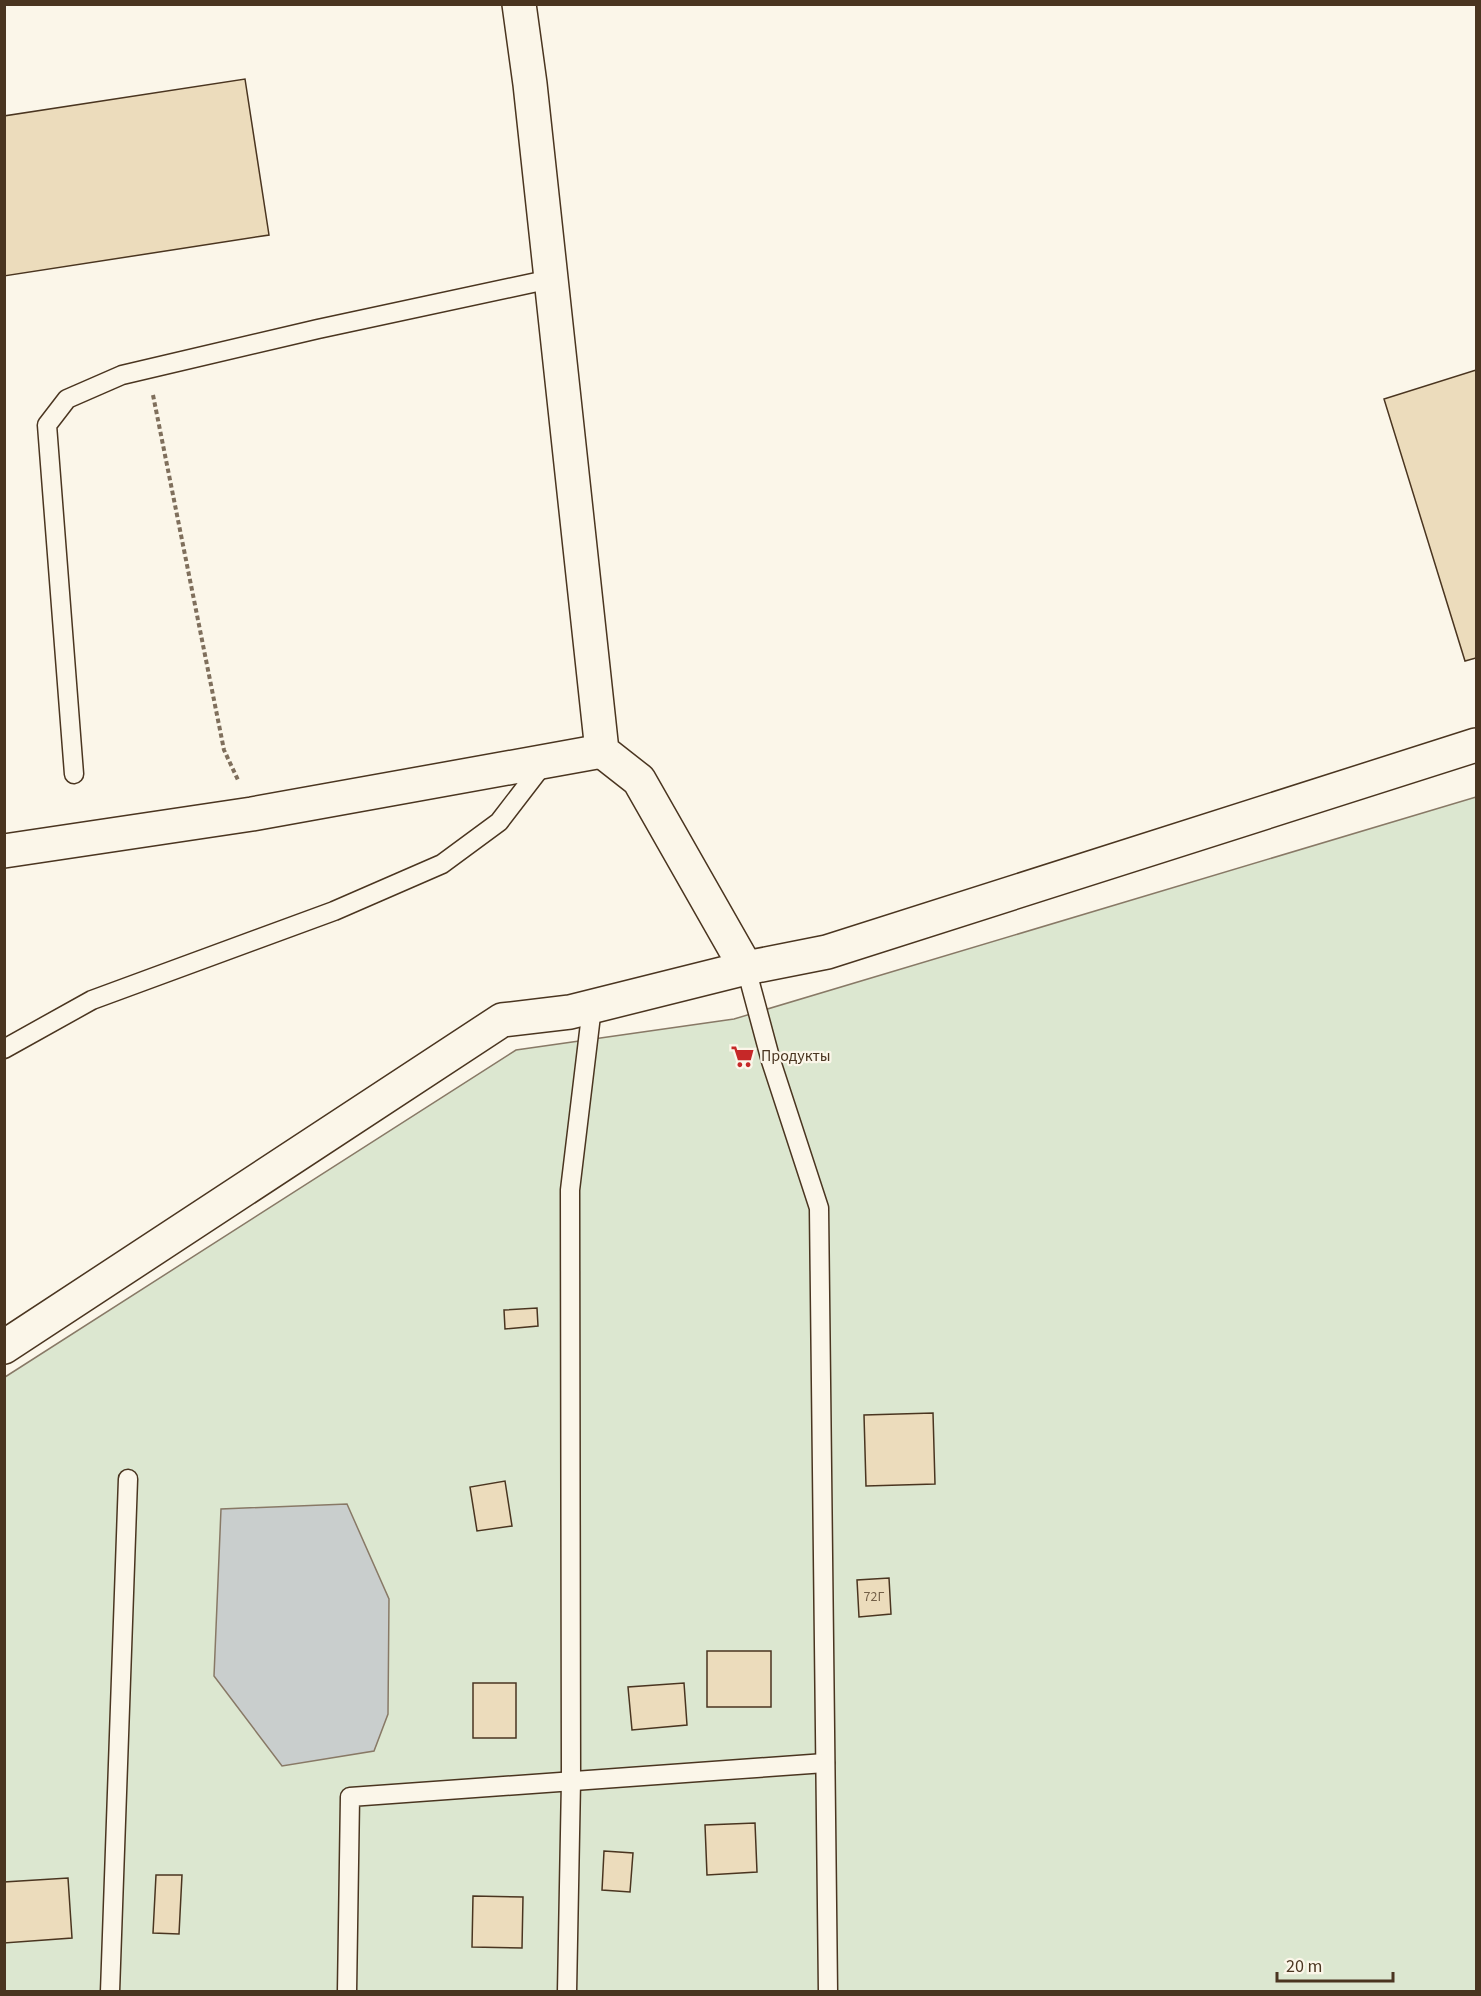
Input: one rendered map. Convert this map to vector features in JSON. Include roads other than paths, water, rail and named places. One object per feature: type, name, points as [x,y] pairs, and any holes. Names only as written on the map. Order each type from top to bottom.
[{"type":"street","points":[[519,4],[532,95],[602,751],[639,780],[746,968]]},
{"type":"street","points":[[4,1347],[502,1020],[570,1012],[746,968],[827,952],[1476,745]]},
{"type":"street","points":[[4,850],[252,814],[602,751]]},
{"type":"lane","points":[[74,774],[47,425],[67,399],[122,375],[318,329],[551,279]]},
{"type":"lane","points":[[4,1049],[92,1000],[334,911],[442,864],[499,822],[546,761]]},
{"type":"lane","points":[[746,968],[771,1061],[819,1208],[828,1992]]},
{"type":"lane","points":[[567,1992],[571,1781],[570,1190],[592,1007]]},
{"type":"lane","points":[[110,1992],[128,1479]]},
{"type":"lane","points":[[347,1992],[350,1797],[825,1763]]},
{"type":"place","name":"Продукты","points":[[743,1056]]}]
